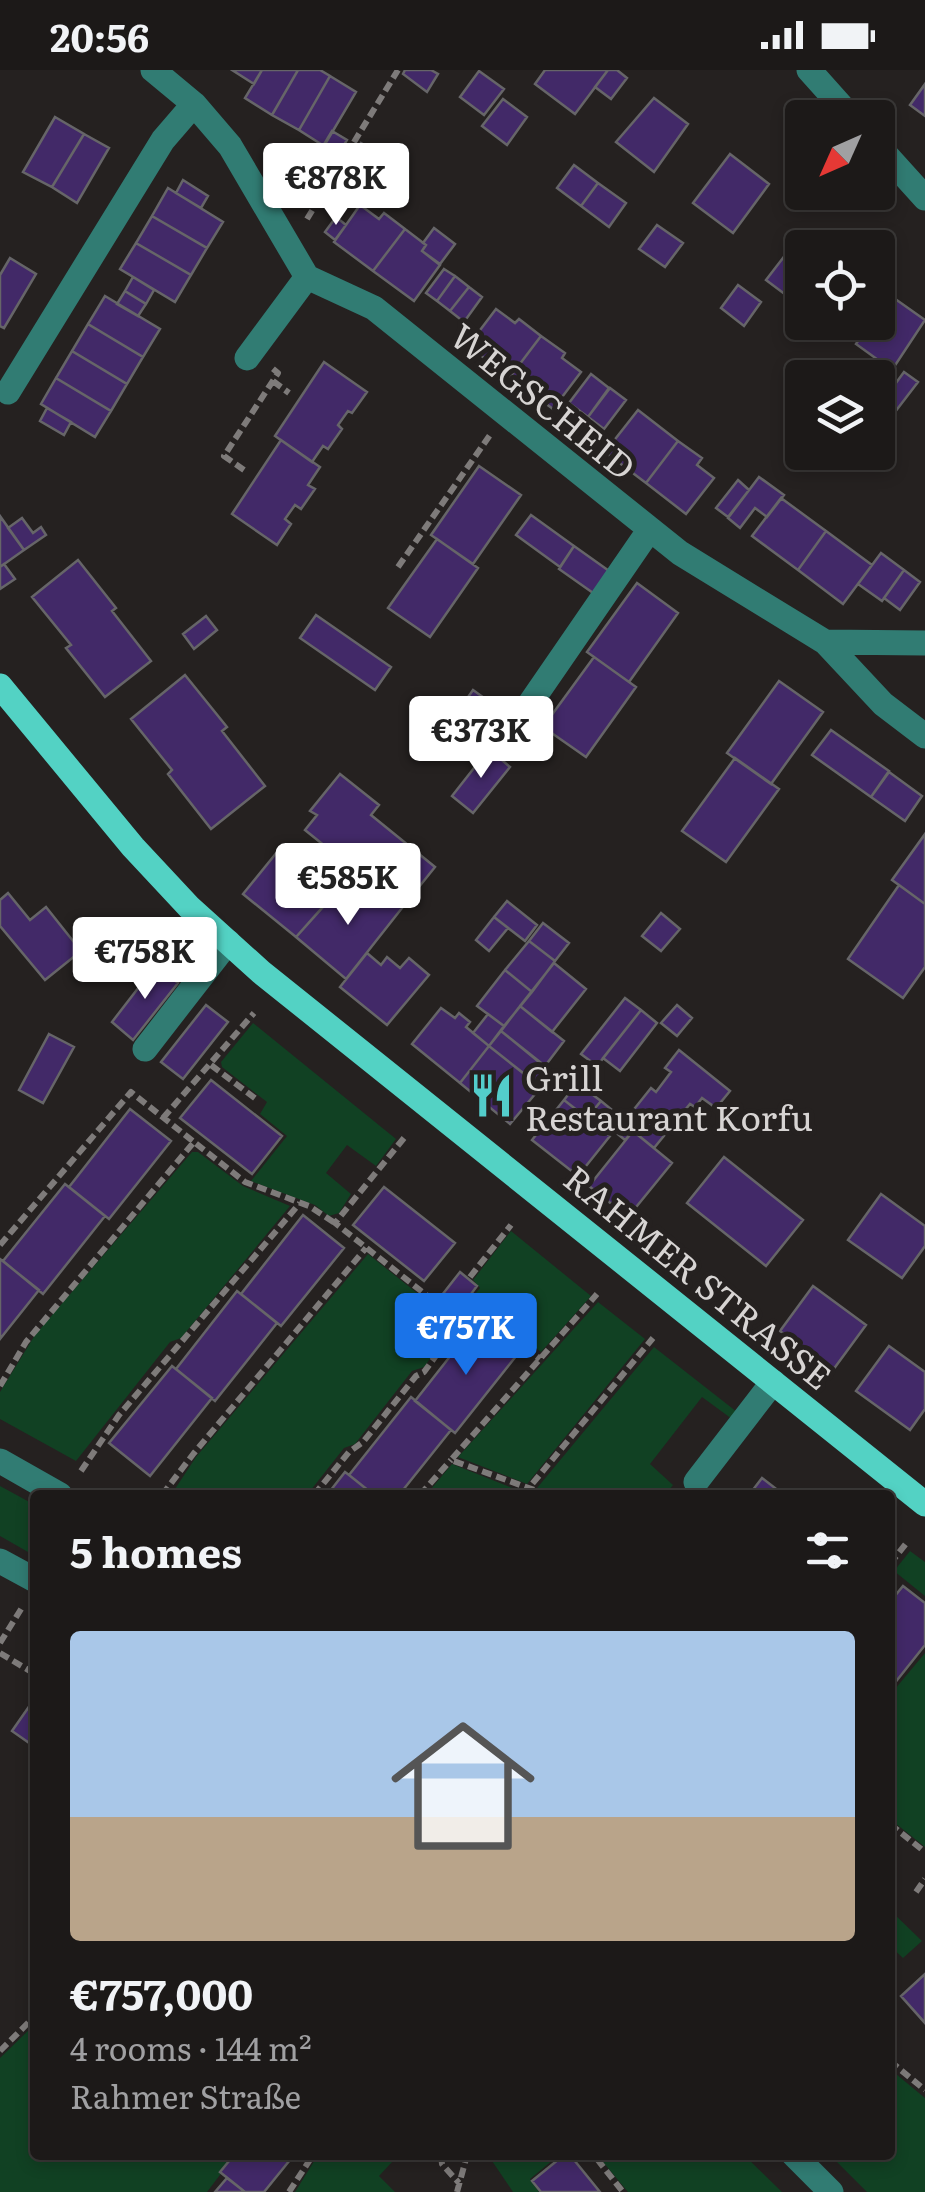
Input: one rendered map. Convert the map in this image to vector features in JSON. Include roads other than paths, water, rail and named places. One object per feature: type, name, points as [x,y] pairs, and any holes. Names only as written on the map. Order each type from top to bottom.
[{"type":"main road","name":"RAHMER STRASSE","points":[[0,686],[133,846],[189,907],[228,942],[925,1504]]},
{"type":"street","points":[[153,70],[194,104],[230,146],[307,277],[248,356]]},
{"type":"street","points":[[809,70],[836,100]]},
{"type":"street","points":[[8,392],[163,140],[194,104]]},
{"type":"street","points":[[895,165],[925,198]]},
{"type":"street","name":"WEGSCHEID","points":[[307,277],[374,308],[680,553],[825,642],[884,704],[925,736]]},
{"type":"street","points":[[520,718],[650,529]]},
{"type":"street","points":[[825,642],[925,643]]},
{"type":"street","points":[[145,1050],[228,942]]},
{"type":"street","points":[[699,1484],[773,1382]]},
{"type":"street","points":[[0,1461],[51,1490]]},
{"type":"street","points":[[0,1560],[30,1577]]},
{"type":"street","points":[[799,2160],[831,2192]]},
{"type":"place","name":"Grill Restaurant Korfu","points":[[492,1096]]}]
